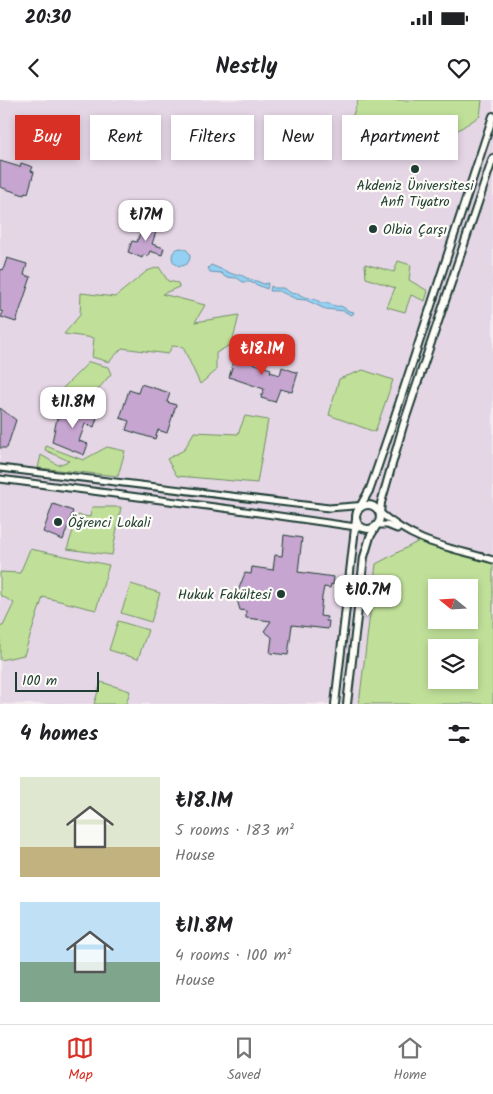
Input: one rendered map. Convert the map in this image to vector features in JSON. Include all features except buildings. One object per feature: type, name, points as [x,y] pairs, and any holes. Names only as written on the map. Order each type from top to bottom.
[{"type":"street","points":[[335,704],[358,508],[370,489],[493,120]]},
{"type":"street","points":[[347,704],[364,557],[370,537],[377,525],[403,426],[493,158]]},
{"type":"street","points":[[0,468],[329,508],[358,508],[367,505],[404,531]]},
{"type":"street","points":[[0,479],[238,510],[356,523],[363,528],[370,529],[377,525],[387,525],[421,540],[493,560]]},
{"type":"shaded area","points":[[0,100],[493,100],[493,704],[0,704]]},
{"type":"green space","points":[[358,100],[482,100],[480,116],[458,130],[458,115],[353,115]]},
{"type":"green space","points":[[398,261],[411,265],[409,280],[428,291],[425,301],[411,295],[405,312],[387,307],[395,288],[366,278],[365,264],[394,272]]},
{"type":"green space","points":[[159,267],[168,281],[178,283],[179,287],[162,294],[205,305],[195,322],[239,315],[232,344],[216,353],[216,371],[200,384],[183,347],[172,346],[168,354],[122,348],[109,362],[92,357],[94,338],[64,334],[80,315],[81,293],[115,297],[147,271]]},
{"type":"green space","points":[[89,362],[108,367],[111,374],[94,394],[82,392],[73,398],[62,389]]},
{"type":"green space","points":[[363,370],[393,380],[375,432],[329,415],[339,379]]},
{"type":"green space","points":[[245,416],[268,420],[257,483],[177,476],[167,459],[184,450],[194,432],[238,434]]},
{"type":"green space","points":[[46,446],[83,460],[107,447],[125,451],[118,476],[38,468],[41,455],[58,465],[69,461],[45,450]]},
{"type":"green space","points":[[92,507],[121,507],[112,555],[67,549],[78,515],[90,517]]},
{"type":"green space","points":[[421,540],[493,561],[493,704],[359,704],[376,564]]},
{"type":"green space","points":[[30,549],[109,565],[96,610],[43,597],[24,655],[0,660],[0,626],[3,626],[14,603],[0,595],[0,572],[20,573]]},
{"type":"green space","points":[[131,584],[160,593],[151,622],[121,613]]},
{"type":"green space","points":[[118,621],[148,630],[138,659],[109,650]]},
{"type":"green space","points":[[101,682],[130,691],[126,704],[94,704]]},
{"type":"water","points":[[177,248],[185,248],[190,253],[188,264],[177,266],[172,261],[172,253]]},
{"type":"water","points":[[211,265],[235,275],[241,275],[264,284],[268,283],[267,289],[250,282],[243,282],[237,278],[225,277],[221,273],[210,272],[208,268]]},
{"type":"water","points":[[271,286],[283,288],[293,294],[298,293],[303,297],[315,299],[321,303],[341,306],[354,312],[351,315],[344,311],[325,309],[279,291],[270,291]]},
{"type":"place","name":"Akdeniz Üniversitesi Anfi Tiyatro","points":[[415,169]]},
{"type":"place","name":"Olbia Çarşı","points":[[373,229]]},
{"type":"place","name":"Öğrenci Lokali","points":[[58,522]]},
{"type":"place","name":"Hukuk Fakültesi","points":[[281,594]]}]
